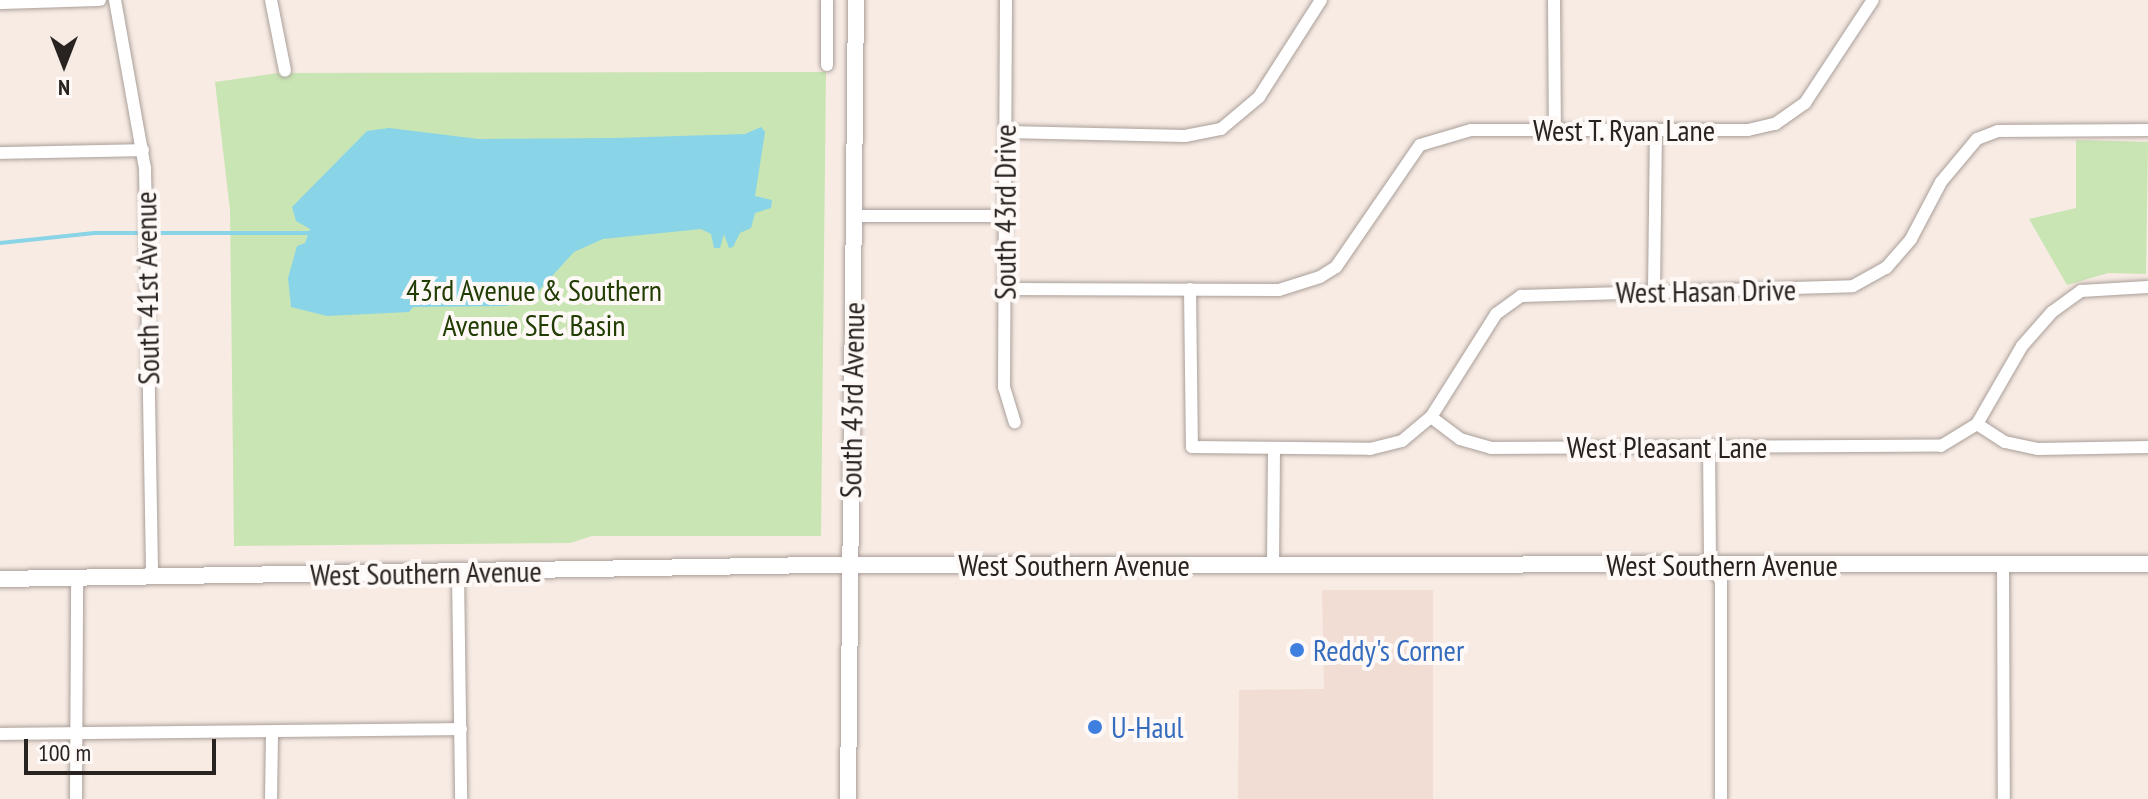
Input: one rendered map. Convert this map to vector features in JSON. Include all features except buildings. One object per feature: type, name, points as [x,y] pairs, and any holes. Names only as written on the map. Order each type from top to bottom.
[{"type":"main road","name":"South 43rd Avenue","points":[[848,799],[856,0]]},
{"type":"main road","name":"West Southern Avenue","points":[[0,579],[850,565],[2148,564]]},
{"type":"street","points":[[0,3],[100,0]]},
{"type":"street","name":"South 41st Avenue","points":[[115,0],[143,150],[152,578]]},
{"type":"street","points":[[271,0],[285,71]]},
{"type":"street","points":[[827,0],[827,65]]},
{"type":"street","name":"South 43rd Drive","points":[[1006,0],[1004,387],[1015,422]]},
{"type":"street","points":[[1006,132],[1185,136],[1221,129],[1239,117],[1259,97],[1321,0]]},
{"type":"street","points":[[1554,0],[1555,131]]},
{"type":"street","name":"West T. Ryan Lane","points":[[1190,289],[1279,290],[1336,267],[1400,167],[1420,145],[1437,137],[1471,130],[1748,130],[1775,124],[1805,103],[1873,0]]},
{"type":"street","name":"West Hasan Drive","points":[[1431,417],[1496,314],[1521,296],[1853,286],[1886,268],[1911,239],[1941,182],[1977,139],[1998,131],[2148,130]]},
{"type":"street","points":[[1654,291],[1656,131]]},
{"type":"street","points":[[0,153],[143,150]]},
{"type":"street","points":[[856,216],[1004,216]]},
{"type":"street","points":[[2148,287],[2081,291],[2052,312],[2022,346],[1977,424],[2005,442],[2038,449],[2148,447]]},
{"type":"street","points":[[1004,289],[1190,289],[1192,447],[1370,449],[1402,441],[1431,417]]},
{"type":"street","name":"West Pleasant Lane","points":[[1431,417],[1460,439],[1491,448],[1941,446],[1977,424]]},
{"type":"street","points":[[1709,446],[1710,564],[1721,581],[1721,799]]},
{"type":"street","points":[[1273,566],[1274,449]]},
{"type":"street","points":[[2003,564],[2004,799]]},
{"type":"street","points":[[458,573],[461,799]]},
{"type":"street","points":[[76,799],[77,578]]},
{"type":"street","points":[[0,734],[272,734],[461,729]]},
{"type":"street","points":[[271,799],[272,734]]},
{"type":"shaded area","points":[[1322,590],[1433,590],[1433,799],[1238,799],[1239,690],[1324,689]]},
{"type":"green space","name":"43rd Avenue & Southern Avenue SEC Basin","points":[[826,72],[821,536],[592,536],[570,543],[234,546],[230,210],[215,82],[278,73]]},
{"type":"green space","points":[[2076,140],[2148,142],[2146,274],[2108,273],[2067,285],[2029,219],[2076,208]]},
{"type":"water","points":[[761,127],[765,132],[755,196],[772,200],[771,208],[755,213],[751,228],[740,233],[733,247],[729,248],[724,234],[720,248],[714,248],[711,234],[701,229],[603,239],[574,252],[532,298],[507,306],[413,307],[409,312],[327,316],[291,307],[288,278],[297,246],[305,243],[310,229],[296,221],[292,207],[367,131],[389,128],[479,139],[614,138],[745,134]]},
{"type":"waterway","points":[[0,243],[94,233],[309,233]]},
{"type":"place","name":"Reddy's Corner","points":[[1297,650]]},
{"type":"place","name":"U-Haul","points":[[1095,727]]}]
